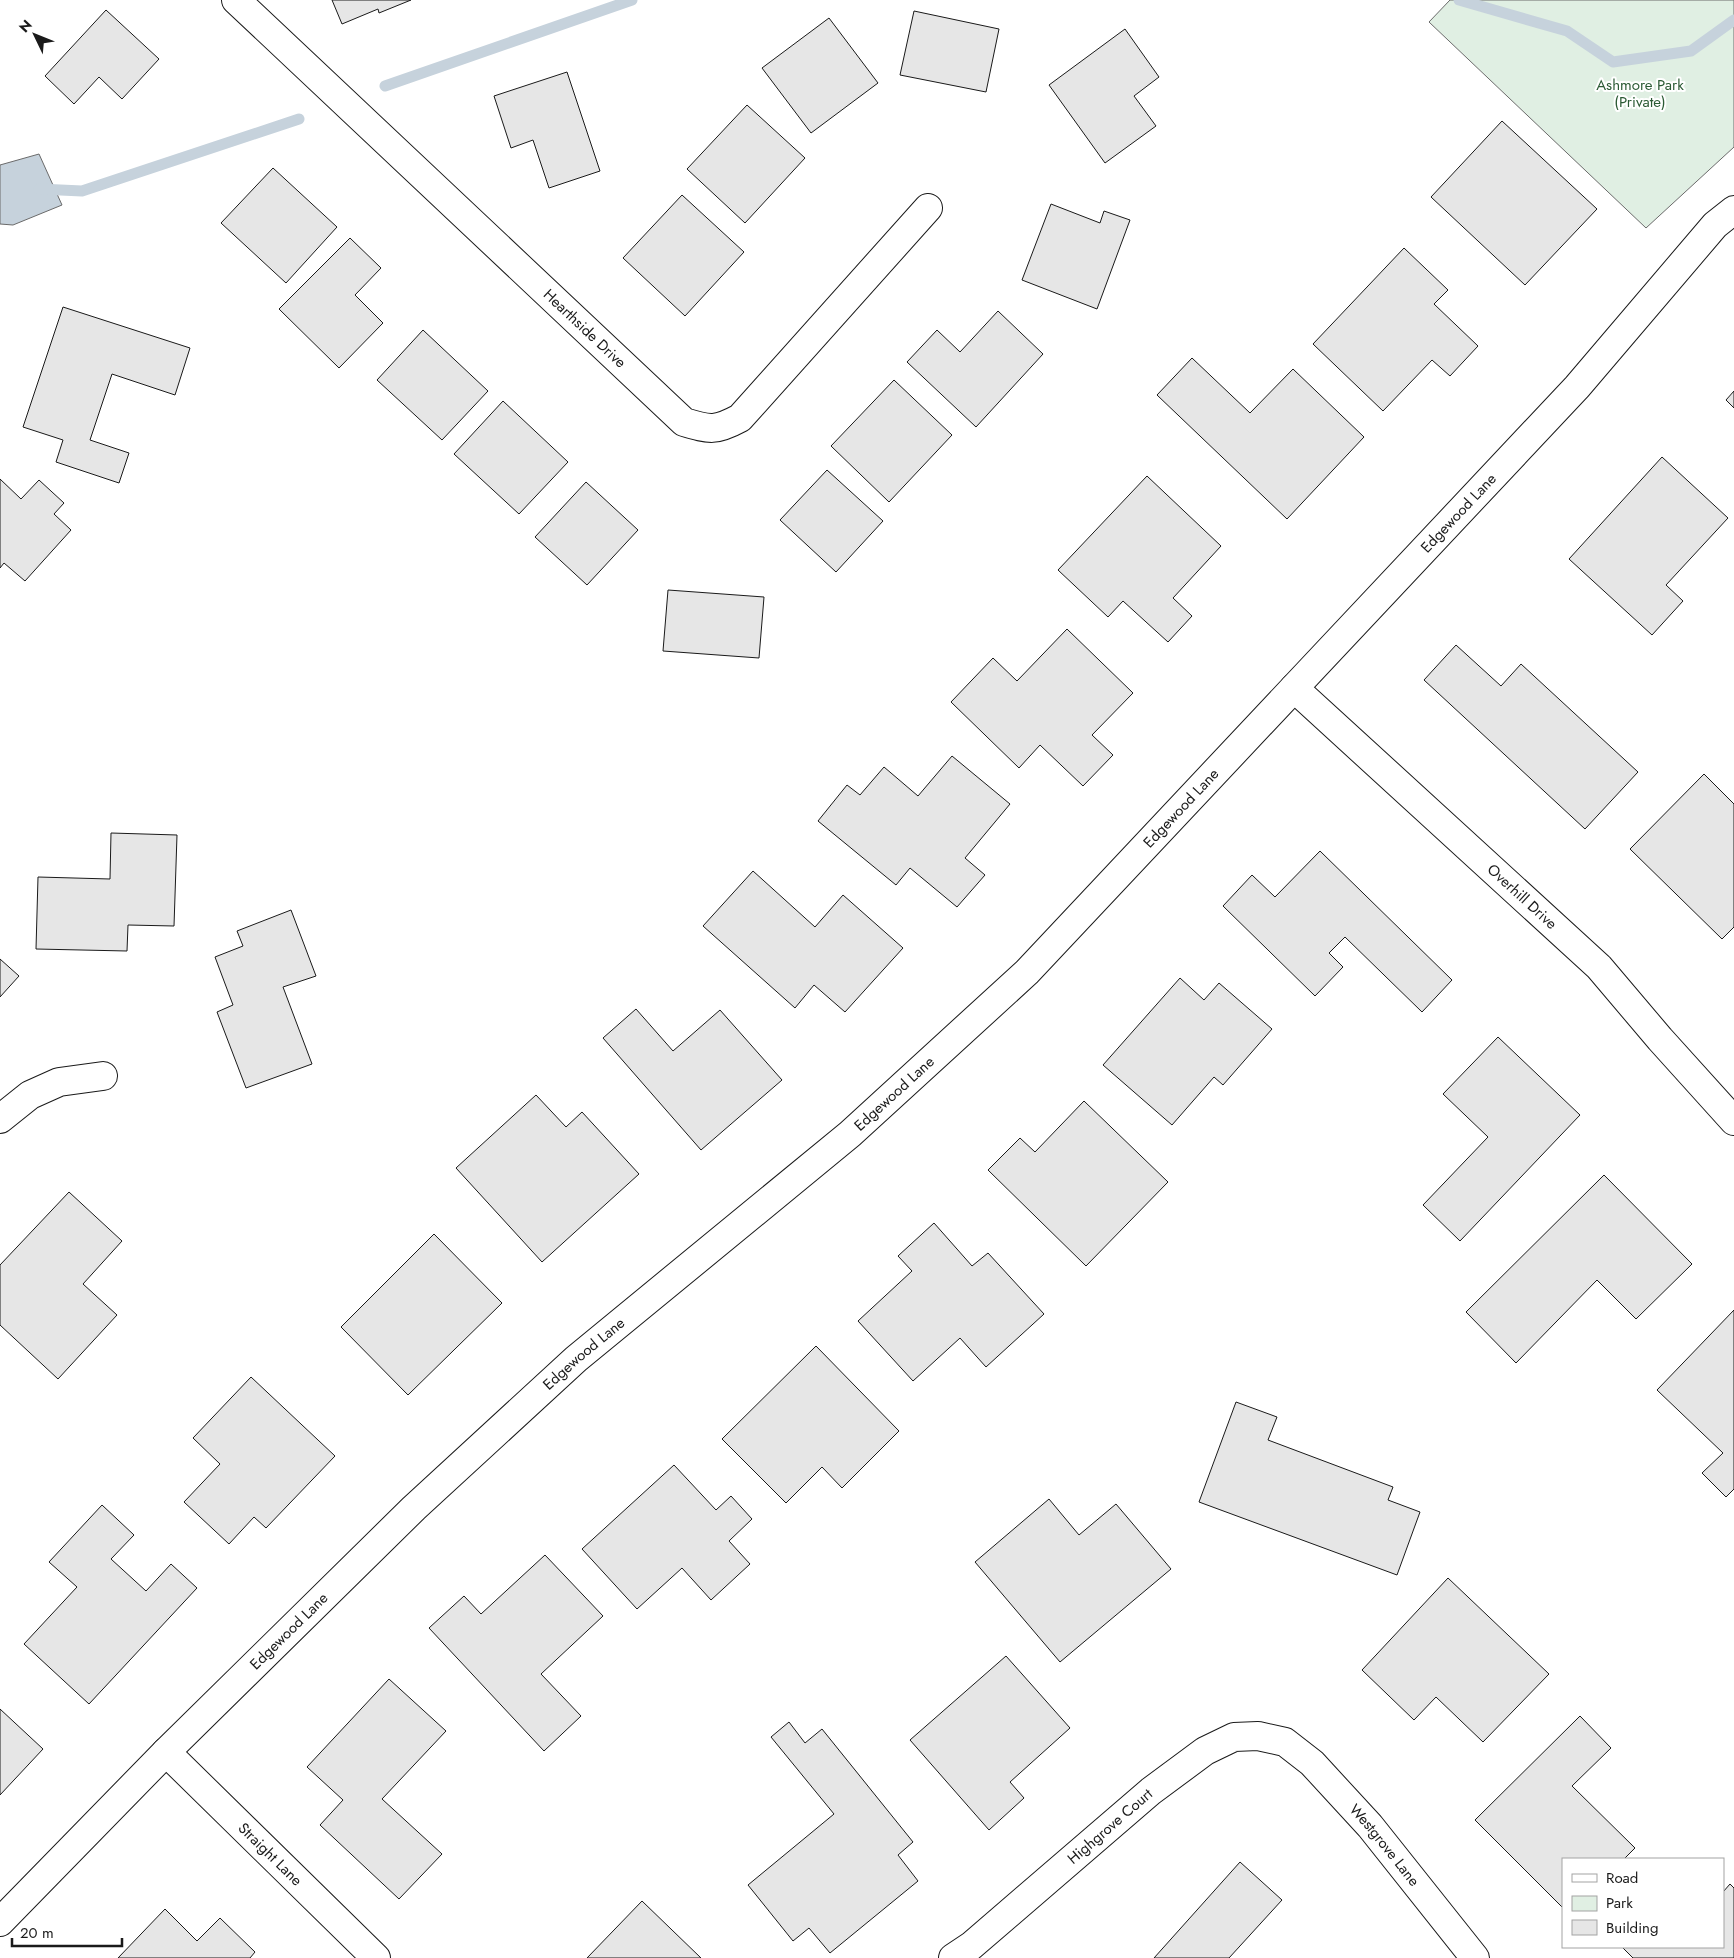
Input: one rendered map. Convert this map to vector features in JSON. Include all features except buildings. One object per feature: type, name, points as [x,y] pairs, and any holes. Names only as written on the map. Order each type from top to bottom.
[{"type":"street","name":"Hearthside Drive","points":[[236,0],[684,422],[706,428],[723,428],[740,418],[928,208]]},
{"type":"street","name":"Edgewood Lane","points":[[0,1922],[166,1752],[414,1508],[576,1360],[850,1134],[1027,972],[1577,387],[1715,225],[1734,210]]},
{"type":"street","name":"Overhill Drive","points":[[1294,688],[1599,967],[1660,1039],[1734,1121]]},
{"type":"street","points":[[0,1119],[30,1095],[58,1082],[102,1076]]},
{"type":"street","name":"Highgrove Court","points":[[953,1958],[971,1946],[1151,1791],[1205,1751],[1234,1737],[1258,1736],[1285,1742]]},
{"type":"street","name":"Westgrove Lane","points":[[1285,1742],[1312,1763],[1370,1826],[1475,1958]]},
{"type":"street","name":"Straight Lane","points":[[166,1752],[376,1958]]},
{"type":"green space","name":"Ashmore Park (Private)","points":[[1450,0],[1734,0],[1734,147],[1646,228],[1429,22]]},
{"type":"shaded area","points":[[39,154],[62,205],[13,225],[0,224],[0,165]]},
{"type":"waterway","points":[[385,86],[632,0]]},
{"type":"waterway","points":[[1459,0],[1567,31],[1613,62],[1691,51],[1734,20]]},
{"type":"waterway","points":[[39,189],[82,191],[299,119]]}]
